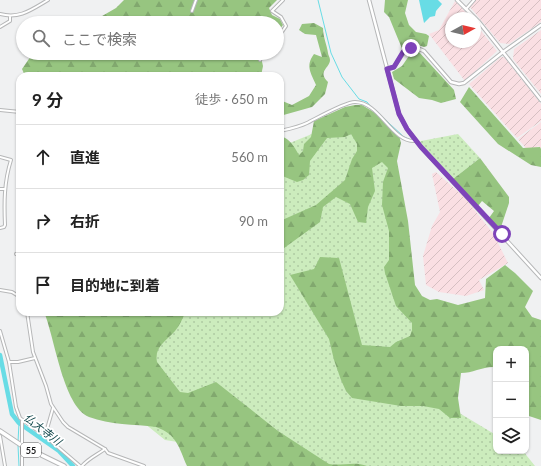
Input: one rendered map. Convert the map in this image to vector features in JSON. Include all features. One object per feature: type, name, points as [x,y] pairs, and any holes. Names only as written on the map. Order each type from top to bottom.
[{"type":"main road","name":"55","points":[[0,431],[21,445],[64,466]]},
{"type":"street","points":[[0,14],[10,17],[26,12],[48,0]]},
{"type":"street","points":[[192,11],[196,0]]},
{"type":"street","points":[[280,16],[272,11],[283,0]]},
{"type":"street","points":[[369,0],[399,114],[407,129],[541,278]]},
{"type":"street","points":[[457,0],[466,8],[503,52],[541,100]]},
{"type":"street","points":[[466,8],[474,0]]},
{"type":"street","points":[[0,27],[10,21],[10,17]]},
{"type":"street","points":[[387,69],[394,67],[403,52],[411,48],[419,48],[424,51],[451,82],[459,84],[468,81],[503,52],[541,25]]},
{"type":"street","points":[[284,130],[305,124],[321,115],[354,102],[367,104],[404,140],[417,141]]},
{"type":"street","points":[[0,110],[16,112]]},
{"type":"street","points":[[0,157],[12,160],[4,202],[5,225],[4,227],[0,228]]},
{"type":"street","points":[[0,189],[6,189]]},
{"type":"street","points":[[0,290],[12,292],[16,294]]},
{"type":"street","points":[[28,316],[35,358],[53,408],[63,422],[68,427],[108,452],[144,466]]},
{"type":"street","points":[[0,331],[8,362],[16,407],[22,421],[22,466]]},
{"type":"street","points":[[8,362],[18,362],[35,358]]},
{"type":"street","points":[[45,436],[53,408]]},
{"type":"street","points":[[22,421],[45,436],[81,466],[105,449]]},
{"type":"street","points":[[0,436],[5,466]]},
{"type":"street","points":[[74,466],[75,462]]},
{"type":"shaded area","points":[[476,0],[541,0],[541,22],[509,44],[500,43],[481,20],[481,12],[474,12],[470,7]]},
{"type":"shaded area","points":[[455,1],[465,12],[449,12]]},
{"type":"shaded area","points":[[445,19],[445,48],[481,48],[481,31],[497,51],[465,81],[429,34],[439,30]]},
{"type":"shaded area","points":[[541,30],[541,94],[513,59],[514,49]]},
{"type":"shaded area","points":[[501,57],[504,57],[541,104],[541,121],[517,138],[469,84]]},
{"type":"shaded area","points":[[541,122],[541,149],[538,146],[531,154],[518,139]]},
{"type":"shaded area","points":[[436,172],[464,197],[493,233],[508,263],[479,280],[484,290],[466,296],[439,292],[426,285],[423,256],[432,226],[440,212],[432,174]]},
{"type":"green space","points":[[124,0],[277,0],[269,8],[274,16],[102,16],[116,8]]},
{"type":"green space","points":[[385,0],[408,0],[405,13],[409,25],[416,32],[429,36],[427,46],[424,47],[418,45],[403,51],[389,17],[384,12]]},
{"type":"green space","points":[[314,23],[323,28],[324,38],[330,59],[324,72],[325,78],[328,82],[325,94],[312,107],[284,115],[284,102],[292,105],[309,96],[316,85],[309,66],[311,58],[314,54],[322,57],[316,35],[305,34],[299,30],[302,24]]},
{"type":"green space","points":[[419,52],[454,90],[456,99],[441,103],[419,98],[394,79],[392,72],[402,66],[411,53]]},
{"type":"green space","points":[[28,60],[262,60],[263,66],[262,72],[23,72],[22,69]]},
{"type":"green space","points":[[469,87],[523,148],[540,147],[541,167],[531,165],[498,144],[460,102]]},
{"type":"green space","points":[[362,105],[377,114],[399,135],[401,143],[397,161],[408,221],[415,285],[422,296],[430,300],[437,299],[458,305],[485,298],[486,279],[505,265],[533,291],[525,307],[532,317],[541,320],[541,420],[529,416],[529,346],[493,346],[493,367],[461,373],[458,398],[461,418],[450,418],[439,409],[423,406],[401,406],[352,398],[346,391],[334,360],[329,339],[290,275],[314,269],[320,257],[339,258],[362,345],[390,347],[396,342],[410,336],[412,323],[396,306],[385,273],[384,267],[389,260],[389,231],[382,205],[383,182],[388,168],[382,162],[372,168],[375,191],[368,207],[366,223],[358,222],[350,204],[336,197],[323,207],[320,222],[284,248],[284,219],[316,205],[345,180],[352,159],[357,151],[357,144],[351,134],[345,137],[327,138],[310,161],[309,175],[303,180],[297,182],[284,177],[284,137],[290,141],[299,155],[303,151],[304,144],[311,137],[314,121],[345,107]]},
{"type":"green space","points":[[361,114],[391,156],[415,339],[354,389],[451,408],[493,433],[493,454],[525,454],[535,466],[214,466],[197,445],[165,440],[113,398],[137,316],[284,316],[284,145]]},
{"type":"green space","points":[[458,134],[480,158],[453,179],[420,142]]},
{"type":"green space","points":[[480,158],[509,197],[509,203],[500,230],[489,218],[494,211],[482,201],[478,206],[453,179]]},
{"type":"green space","points":[[45,316],[184,316],[172,335],[165,341],[157,352],[157,362],[180,392],[188,393],[216,382],[278,431],[329,464],[358,464],[367,466],[187,466],[176,442],[163,430],[156,427],[97,420],[89,417],[80,410],[66,386]]},
{"type":"water","points":[[419,0],[438,0],[442,4],[436,11],[435,16],[430,17],[424,23]]},
{"type":"waterway","points":[[318,0],[331,53],[342,77],[359,99],[367,102],[371,107]]},
{"type":"waterway","points":[[378,113],[404,137],[409,139]]},
{"type":"waterway","name":"仏大寺川","points":[[0,355],[12,414],[19,423],[59,451],[73,466]]},
{"type":"waterway","points":[[18,442],[19,423]]},
{"type":"waterway","points":[[18,445],[19,466]]},
{"type":"route","points":[[411,48],[403,52],[394,67],[387,69],[401,119],[421,147],[502,234]]}]
